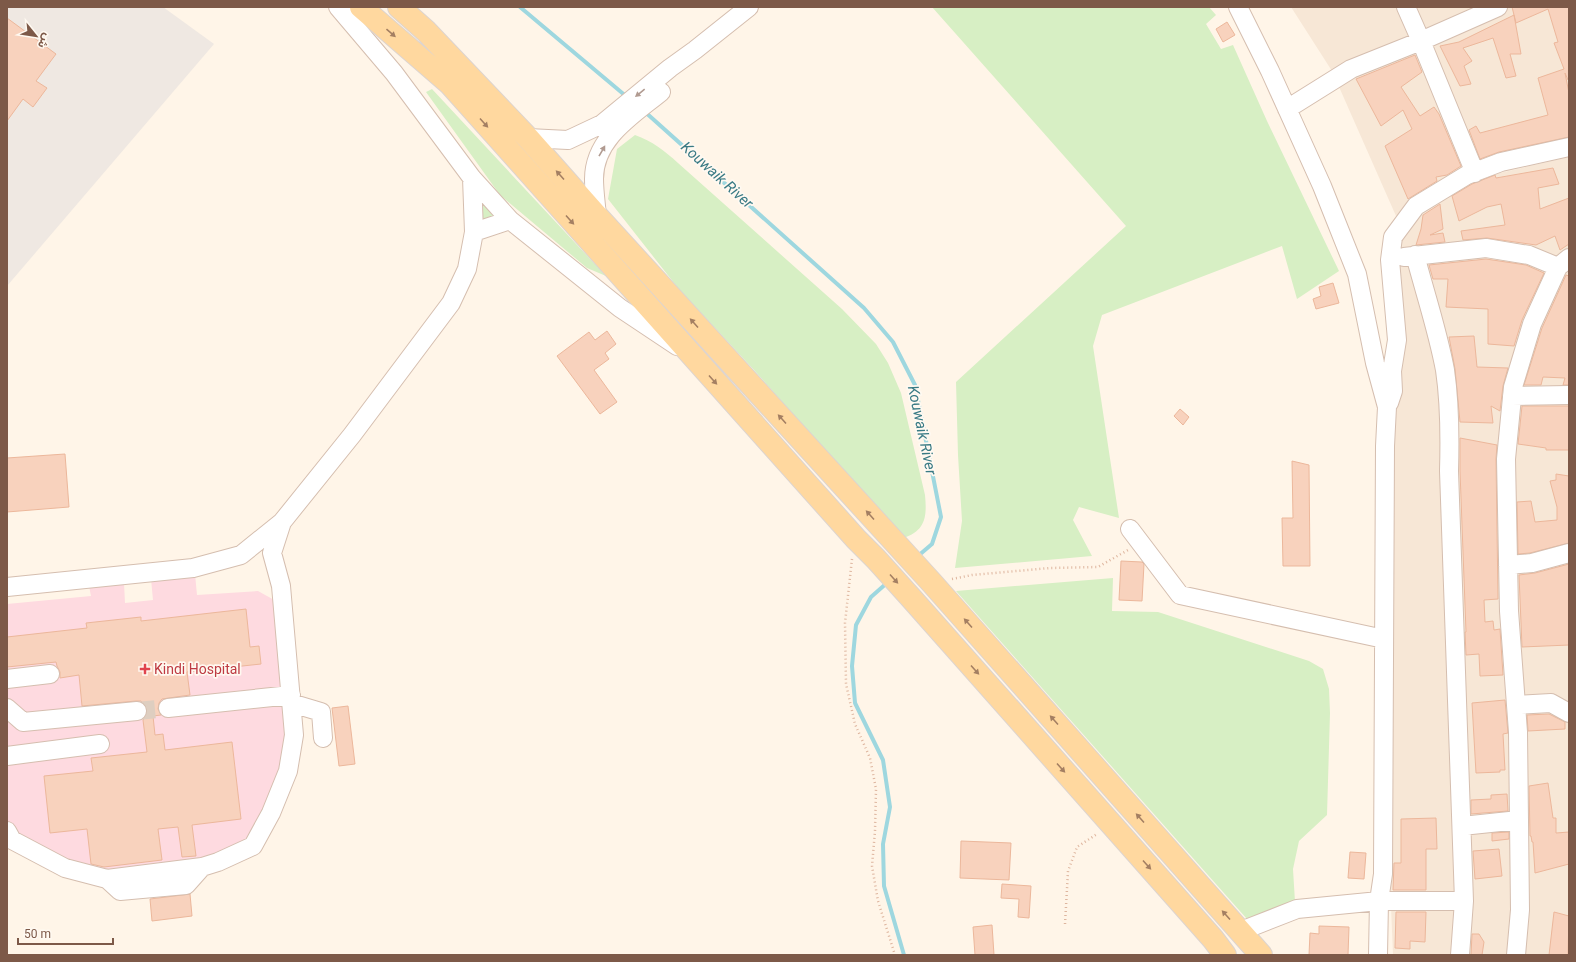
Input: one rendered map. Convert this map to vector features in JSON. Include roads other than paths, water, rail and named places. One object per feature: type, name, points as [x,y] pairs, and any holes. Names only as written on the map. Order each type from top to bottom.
[{"type":"main road","points":[[362,7],[450,84],[690,354],[856,539],[912,599],[1213,939],[1225,955]]},
{"type":"main road","points":[[399,7],[426,32],[528,138],[597,216],[934,585],[1261,955]]},
{"type":"street","points":[[338,7],[394,72],[472,178],[510,220],[620,308],[690,354]]},
{"type":"street","points":[[528,138],[568,140],[608,127],[675,72],[695,50],[749,7]]},
{"type":"street","points":[[1238,7],[1270,71],[1322,186],[1357,274],[1375,363],[1387,407]]},
{"type":"street","points":[[1406,7],[1475,173]]},
{"type":"street","points":[[1287,109],[1351,69],[1421,41],[1498,7]]},
{"type":"street","points":[[597,216],[594,178],[598,154],[608,127]]},
{"type":"street","points":[[1378,955],[1379,901],[1383,874],[1385,446],[1387,407],[1393,391],[1392,371],[1397,340],[1390,260],[1393,237],[1416,206],[1467,175],[1502,162],[1569,147]]},
{"type":"street","points":[[7,587],[194,568],[241,555],[282,522],[352,435],[451,303],[467,269],[474,232],[472,178]]},
{"type":"street","points":[[474,232],[510,220]]},
{"type":"street","points":[[1390,260],[1415,255],[1486,248],[1563,262],[1532,324],[1513,387],[1506,459],[1509,611],[1518,732],[1520,820],[1520,910],[1516,955]]},
{"type":"street","points":[[1415,255],[1445,371],[1451,430],[1449,478],[1464,901],[1460,955]]},
{"type":"street","points":[[1512,396],[1569,394]]},
{"type":"street","points":[[7,831],[12,840],[65,868],[107,879],[202,867],[218,862],[253,846],[271,814],[288,771],[294,735],[281,586],[272,553],[282,522]]},
{"type":"street","points":[[1130,529],[1180,596],[1384,639]]},
{"type":"street","points":[[1508,565],[1532,563],[1569,553]]},
{"type":"street","points":[[7,679],[50,674]]},
{"type":"street","points":[[168,708],[291,699],[321,712],[323,738]]},
{"type":"street","points":[[1516,705],[1550,703],[1569,713]]},
{"type":"street","points":[[7,708],[23,722],[137,711]]},
{"type":"street","points":[[7,756],[100,744]]},
{"type":"street","points":[[1462,826],[1520,820]]},
{"type":"street","points":[[1241,931],[1297,909],[1379,901],[1464,901]]},
{"type":"waterway","name":"Kouwaik River","points":[[520,7],[627,97]]},
{"type":"waterway","name":"Kouwaik River","points":[[644,111],[864,308],[893,342],[915,385],[941,517],[932,544],[918,556]]},
{"type":"waterway","name":"Kouwaik River","points":[[888,582],[871,597],[856,625],[852,666],[855,703],[883,760],[890,807],[883,844],[884,886],[904,955]]},
{"type":"tunnel","points":[[137,711],[168,708]]},
{"type":"place","name":"Kindi Hospital","points":[[145,669]]}]
